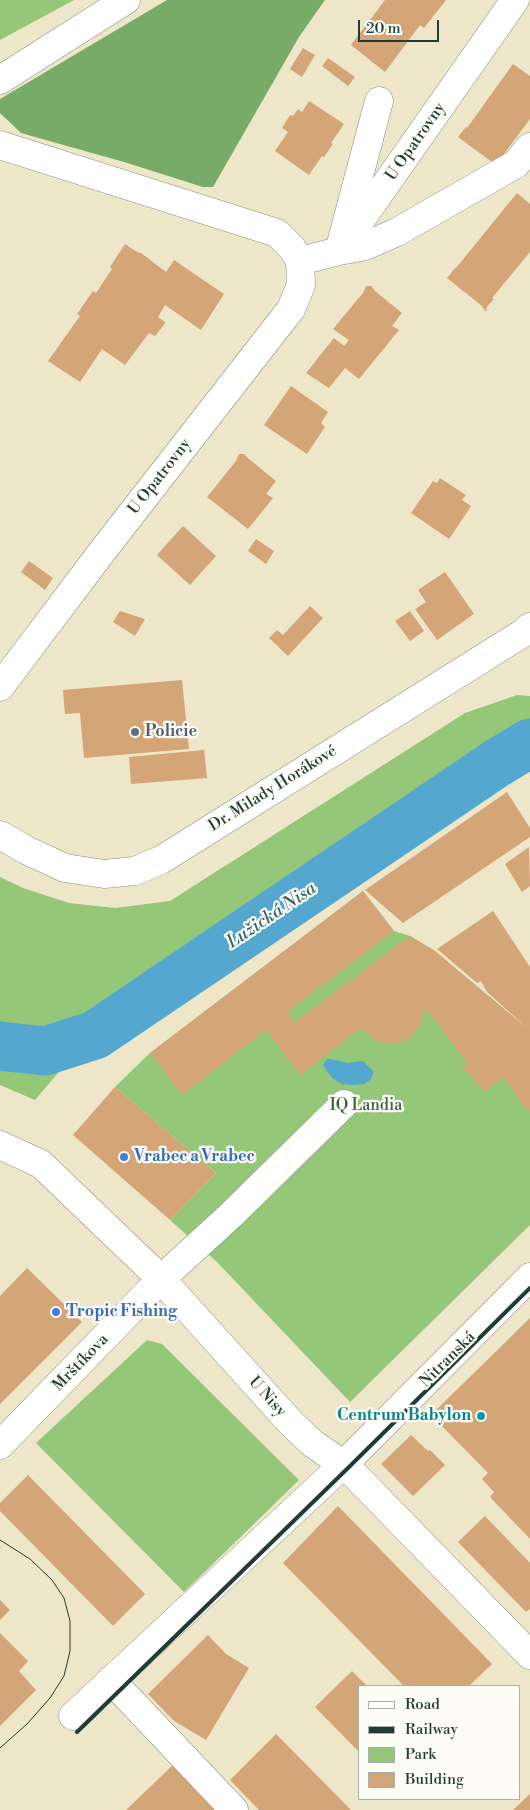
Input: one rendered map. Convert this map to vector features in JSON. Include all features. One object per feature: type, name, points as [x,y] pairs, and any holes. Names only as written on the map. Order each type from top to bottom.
[{"type":"street","points":[[0,80],[126,0]]},
{"type":"street","name":"U Opatrovny","points":[[339,251],[515,0]]},
{"type":"street","points":[[339,251],[380,101]]},
{"type":"street","points":[[0,144],[277,233],[292,248],[300,261],[366,246],[398,232],[516,164],[530,147]]},
{"type":"street","name":"U Opatrovny","points":[[0,687],[98,557],[291,309],[301,285],[300,261]]},
{"type":"street","name":"Dr. Milady Horákové","points":[[0,835],[26,850],[65,868],[104,874],[135,871],[161,860],[528,633]]},
{"type":"street","name":"Mrštíkova","points":[[0,1445],[162,1279],[230,1216],[344,1104]]},
{"type":"street","name":"U Nisy","points":[[0,1144],[41,1164],[162,1279],[290,1422],[312,1443],[344,1464],[530,1655]]},
{"type":"street","name":"Nitranská","points":[[73,1716],[344,1464],[530,1277]]},
{"type":"street","points":[[111,1680],[234,1810]]},
{"type":"green space","points":[[0,0],[74,0],[0,40]]},
{"type":"green space","points":[[167,0],[325,0],[299,37],[213,187],[203,187],[21,133],[0,113],[0,99]]},
{"type":"green space","points":[[517,695],[530,696],[530,735],[189,958],[97,1027],[35,1100],[0,1085],[0,877],[23,888],[69,903],[115,908],[170,901],[465,713]]},
{"type":"green space","name":"IQ Landia","points":[[363,891],[394,931],[410,936],[435,951],[530,1031],[530,1225],[350,1402],[217,1262],[170,1220],[216,1173],[115,1087],[150,1053]]},
{"type":"green space","points":[[147,1340],[162,1344],[299,1480],[184,1592],[36,1443]]},
{"type":"water","points":[[327,1059],[347,1063],[363,1061],[374,1072],[371,1079],[365,1084],[342,1084],[332,1078],[323,1065]]},
{"type":"building","points":[[385,0],[446,0],[424,28],[420,25],[385,72],[351,45]]},
{"type":"building","points":[[303,48],[315,55],[302,77],[290,69]]},
{"type":"building","points":[[328,58],[355,77],[348,86],[322,66]]},
{"type":"building","points":[[513,64],[530,76],[530,119],[496,165],[458,137],[467,128]]},
{"type":"building","points":[[309,101],[344,124],[331,143],[333,144],[309,175],[275,151],[288,132],[282,128],[290,115],[293,116],[298,109],[302,112]]},
{"type":"building","points":[[517,193],[530,204],[530,252],[492,298],[494,299],[486,308],[487,311],[485,311],[482,306],[447,278]]},
{"type":"building","points":[[125,244],[141,253],[166,272],[174,260],[224,294],[201,330],[165,305],[158,317],[165,322],[164,325],[155,336],[149,333],[125,365],[102,349],[80,382],[48,361],[80,316],[77,314],[93,291],[96,293],[112,269],[110,267]]},
{"type":"building","points":[[366,286],[371,286],[402,313],[392,326],[399,330],[359,379],[345,368],[329,388],[306,373],[334,338],[344,346],[349,340],[333,329],[363,293]]},
{"type":"building","points":[[291,386],[328,412],[321,423],[325,427],[307,454],[264,425]]},
{"type":"building","points":[[239,454],[244,454],[276,481],[266,494],[273,498],[248,529],[207,497],[236,461]]},
{"type":"building","points":[[440,478],[466,495],[462,500],[471,506],[449,539],[411,513],[433,481],[437,483]]},
{"type":"building","points":[[183,526],[216,556],[190,585],[157,555]]},
{"type":"building","points":[[256,539],[274,551],[266,564],[248,551]]},
{"type":"building","points":[[29,561],[53,578],[45,590],[21,572]]},
{"type":"building","points":[[445,572],[474,614],[437,640],[415,609],[426,602],[418,590]]},
{"type":"building","points":[[310,606],[323,618],[288,656],[269,638],[277,630],[283,635]]},
{"type":"building","points":[[120,611],[145,619],[135,636],[113,622]]},
{"type":"building","points":[[410,611],[424,631],[410,641],[395,621]]},
{"type":"building","name":"Policie","points":[[182,680],[189,749],[84,758],[80,713],[65,714],[63,690]]},
{"type":"building","points":[[204,750],[207,778],[131,784],[129,757]]},
{"type":"building","points":[[507,792],[530,828],[530,837],[403,923],[365,890]]},
{"type":"building","points":[[529,847],[530,886],[522,892],[505,864]]},
{"type":"building","points":[[363,891],[394,931],[287,1012],[295,1022],[410,936],[435,951],[528,1029],[487,992],[481,981],[477,983],[437,949],[493,911],[530,967],[530,1110],[528,1112],[503,1077],[485,1092],[462,1067],[467,1063],[425,1007],[420,1026],[413,1035],[404,1041],[393,1044],[378,1042],[361,1028],[300,1075],[266,1030],[182,1095],[150,1053]]},
{"type":"building","points":[[115,1087],[216,1173],[170,1220],[73,1135]]},
{"type":"building","points":[[27,1268],[82,1322],[0,1404],[0,1296]]},
{"type":"building","name":"Centrum Babylon","points":[[530,1318],[530,1539],[490,1497],[494,1492],[482,1479],[488,1473],[431,1415]]},
{"type":"building","points":[[411,1435],[445,1465],[413,1496],[381,1464]]},
{"type":"building","points":[[28,1475],[145,1594],[113,1626],[0,1511],[0,1503]]},
{"type":"building","points":[[338,1506],[492,1664],[470,1685],[403,1685],[283,1563]]},
{"type":"building","points":[[485,1516],[530,1563],[530,1609],[526,1612],[458,1542]]},
{"type":"building","points":[[0,1600],[10,1610],[0,1620]]},
{"type":"building","points":[[0,1633],[28,1661],[19,1671],[36,1690],[0,1726]]},
{"type":"building","points":[[208,1635],[226,1654],[249,1668],[206,1740],[174,1721],[148,1694]]},
{"type":"building","points":[[352,1671],[366,1685],[358,1685],[358,1751],[315,1707]]},
{"type":"building","points":[[276,1734],[351,1810],[259,1810],[230,1780]]},
{"type":"building","points":[[175,1763],[221,1810],[126,1810],[150,1787]]},
{"type":"building","points":[[530,1794],[530,1810],[513,1810]]},
{"type":"waterway","name":"Lužická Nisa","points":[[0,1046],[45,1051],[95,1035],[497,763],[530,743]]},
{"type":"tram line","points":[[0,1540],[30,1559],[52,1580],[64,1598],[70,1621],[70,1651],[64,1676],[50,1698],[27,1724],[0,1748]]},
{"type":"railway","points":[[77,1732],[530,1288]]},
{"type":"place","name":"Policie","points":[[135,732]]},
{"type":"place","name":"Vrabec a Vrabec","points":[[124,1157]]},
{"type":"place","name":"Tropic Fishing","points":[[56,1312]]},
{"type":"place","name":"Centrum Babylon","points":[[481,1416]]}]
